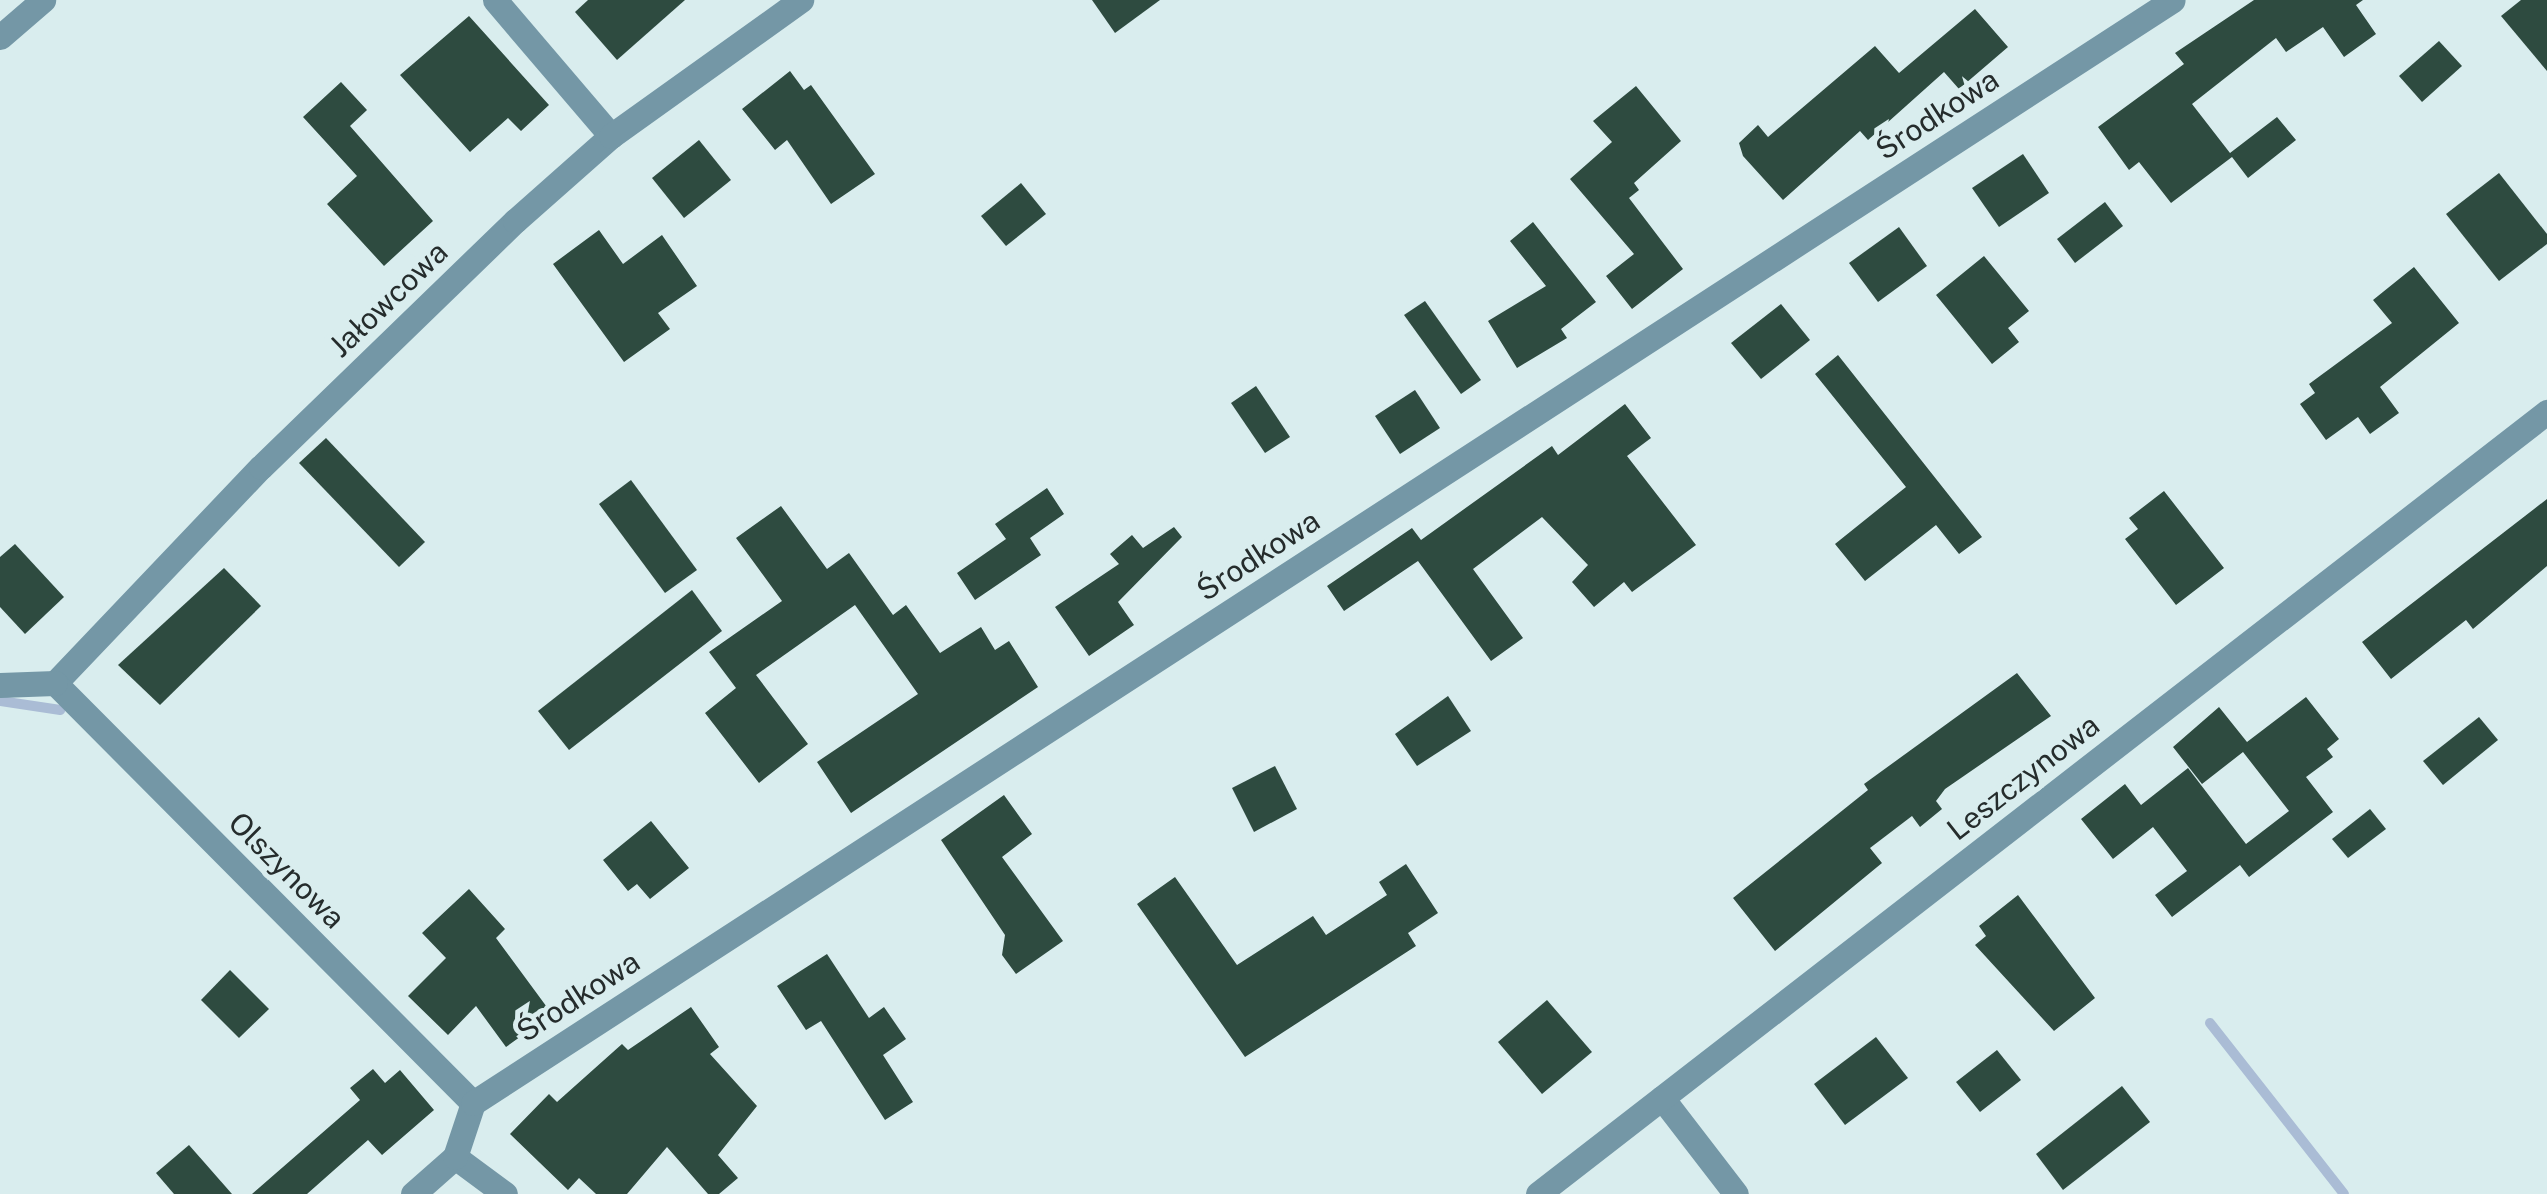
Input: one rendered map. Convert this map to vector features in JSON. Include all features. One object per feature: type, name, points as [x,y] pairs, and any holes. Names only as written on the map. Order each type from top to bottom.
[{"type":"street","points":[[0,37],[44,0]]},
{"type":"street","points":[[495,0],[611,136]]},
{"type":"street","name":"Jałowcowa","points":[[54,683],[261,468],[611,136],[801,0]]},
{"type":"street","name":"Środkowa","points":[[472,1104],[2173,0]]},
{"type":"street","name":"Leszczynowa","points":[[1538,1194],[2547,412]]},
{"type":"street","points":[[0,685],[54,683]]},
{"type":"street","name":"Olszynowa","points":[[54,683],[472,1104]]},
{"type":"street","points":[[1662,1098],[1736,1194]]},
{"type":"street","points":[[414,1194],[455,1158],[472,1104]]},
{"type":"street","points":[[455,1158],[505,1194]]},
{"type":"building","points":[[588,0],[685,0],[617,60],[575,12]]},
{"type":"building","points":[[1092,0],[1160,0],[1115,33]]},
{"type":"building","points":[[2254,0],[2363,0],[2356,5],[2376,34],[2344,57],[2323,27],[2286,52],[2276,38],[2192,104],[2230,153],[2277,117],[2296,140],[2248,178],[2232,157],[2171,203],[2139,162],[2129,170],[2098,127],[2184,64],[2175,53]]},
{"type":"building","points":[[2521,0],[2547,0],[2547,71],[2501,16]]},
{"type":"building","points":[[1975,9],[2008,47],[1959,89],[1944,72],[1868,140],[1860,131],[1783,200],[1743,156],[1739,143],[1758,125],[1768,137],[1875,46],[1899,73]]},
{"type":"building","points":[[469,16],[549,105],[521,131],[508,118],[470,152],[400,75]]},
{"type":"building","points":[[2439,41],[2462,66],[2422,102],[2399,76]]},
{"type":"building","points":[[790,71],[804,90],[811,85],[875,174],[831,204],[787,140],[775,150],[742,109]]},
{"type":"building","points":[[341,82],[367,110],[350,126],[433,221],[384,266],[327,204],[357,176],[303,117]]},
{"type":"building","points":[[1636,86],[1681,141],[1634,183],[1639,190],[1629,198],[1683,269],[1632,309],[1606,276],[1634,254],[1570,179],[1612,142],[1593,121]]},
{"type":"building","points":[[699,140],[731,180],[684,218],[652,178]]},
{"type":"building","points":[[2023,154],[2049,193],[1999,227],[1972,188]]},
{"type":"building","points":[[2499,173],[2547,234],[2547,244],[2499,281],[2446,214]]},
{"type":"building","points":[[1021,183],[1046,214],[1006,246],[981,216]]},
{"type":"building","points":[[2105,202],[2123,226],[2075,263],[2057,239]]},
{"type":"building","points":[[1533,222],[1596,302],[1561,329],[1567,338],[1517,368],[1488,321],[1546,286],[1510,241]]},
{"type":"building","points":[[1899,227],[1927,266],[1878,302],[1849,263]]},
{"type":"building","points":[[599,230],[623,264],[662,235],[697,286],[658,313],[670,329],[624,362],[553,264]]},
{"type":"building","points":[[1984,256],[2029,311],[2008,328],[2019,342],[1992,364],[1936,295]]},
{"type":"building","points":[[2414,267],[2459,323],[2380,387],[2399,413],[2370,434],[2358,417],[2326,440],[2300,404],[2315,393],[2309,384],[2392,323],[2373,300]]},
{"type":"building","points":[[1425,301],[1481,380],[1461,394],[1404,315]]},
{"type":"building","points":[[1781,304],[1810,340],[1761,379],[1731,343]]},
{"type":"building","points":[[1838,355],[1982,537],[1959,554],[1936,525],[1865,581],[1835,544],[1906,487],[1815,374]]},
{"type":"building","points":[[1256,386],[1290,437],[1265,453],[1231,403]]},
{"type":"building","points":[[1415,390],[1440,428],[1400,454],[1375,416]]},
{"type":"building","points":[[1625,404],[1651,438],[1627,456],[1696,545],[1632,592],[1624,582],[1594,607],[1572,582],[1588,565],[1542,517],[1473,569],[1523,638],[1491,661],[1418,561],[1344,611],[1327,586],[1412,528],[1421,540],[1552,446],[1558,455]]},
{"type":"building","points":[[326,438],[425,542],[399,567],[299,463]]},
{"type":"building","points":[[631,480],[697,570],[665,593],[599,504]]},
{"type":"building","points":[[1047,488],[1064,514],[1030,538],[1041,555],[975,600],[957,573],[1006,539],[995,524]]},
{"type":"building","points":[[2164,491],[2224,568],[2176,605],[2125,539],[2138,529],[2129,518]]},
{"type":"building","points":[[2547,499],[2547,566],[2473,629],[2466,620],[2391,679],[2362,642]]},
{"type":"building","points":[[781,506],[827,569],[849,553],[893,615],[906,605],[940,653],[981,627],[995,650],[1009,641],[1038,687],[851,813],[817,762],[918,694],[855,605],[756,675],[808,744],[759,783],[705,713],[736,688],[709,652],[782,601],[736,538]]},
{"type":"building","points":[[1174,527],[1182,537],[1118,602],[1134,625],[1089,656],[1055,607],[1119,564],[1110,554],[1132,535],[1143,548]]},
{"type":"building","points":[[15,544],[64,597],[25,634],[0,607],[0,557]]},
{"type":"building","points":[[224,568],[261,606],[160,705],[118,665]]},
{"type":"building","points":[[692,590],[722,631],[569,750],[538,711]]},
{"type":"building","points":[[2017,673],[2051,716],[1945,789],[1936,801],[1942,809],[1920,827],[1912,816],[1870,848],[1882,863],[1775,951],[1733,898],[1868,790],[1864,784]]},
{"type":"building","points":[[1448,696],[1471,731],[1417,766],[1395,734]]},
{"type":"building","points":[[2306,697],[2339,739],[2327,749],[2333,757],[2306,777],[2333,812],[2249,877],[2240,865],[2172,917],[2155,895],[2187,871],[2153,827],[2113,859],[2081,819],[2125,784],[2141,805],[2188,768],[2246,844],[2289,811],[2243,752],[2202,784],[2173,747],[2219,707],[2247,742]]},
{"type":"building","points":[[2479,717],[2498,740],[2443,785],[2423,761]]},
{"type":"building","points":[[1275,766],[1297,809],[1254,832],[1232,788]]},
{"type":"building","points":[[1004,795],[1032,834],[1002,857],[1063,941],[1016,974],[1002,955],[1005,935],[941,840]]},
{"type":"building","points":[[2370,809],[2386,829],[2348,858],[2332,839]]},
{"type":"building","points":[[651,821],[689,868],[650,899],[637,884],[628,891],[603,860]]},
{"type":"building","points":[[1406,864],[1438,913],[1408,933],[1416,946],[1245,1057],[1137,904],[1175,877],[1237,965],[1313,916],[1326,935],[1387,895],[1379,882]]},
{"type":"building","points":[[469,889],[505,929],[496,938],[552,1014],[506,1047],[476,1006],[448,1035],[408,996],[446,958],[422,933]]},
{"type":"building","points":[[2018,895],[2095,998],[2054,1031],[1975,945],[1986,936],[1979,926]]},
{"type":"building","points":[[827,954],[869,1018],[884,1007],[906,1039],[883,1055],[913,1102],[885,1120],[821,1021],[806,1030],[777,986]]},
{"type":"building","points":[[230,970],[269,1009],[239,1038],[201,1000]]},
{"type":"building","points":[[1547,1000],[1592,1052],[1542,1094],[1498,1042]]},
{"type":"building","points":[[691,1007],[719,1047],[710,1054],[757,1106],[718,1155],[738,1178],[719,1194],[708,1194],[667,1147],[627,1194],[596,1194],[579,1178],[568,1190],[510,1134],[549,1094],[557,1102],[622,1044],[628,1050]]},
{"type":"building","points":[[1876,1037],[1908,1078],[1845,1125],[1814,1084]]},
{"type":"building","points":[[1997,1050],[2021,1080],[1980,1112],[1956,1082]]},
{"type":"building","points":[[373,1069],[385,1083],[400,1070],[434,1110],[382,1155],[368,1140],[307,1194],[252,1194],[360,1100],[350,1088]]},
{"type":"building","points":[[2122,1086],[2150,1122],[2063,1190],[2036,1154]]},
{"type":"building","points":[[189,1145],[232,1194],[174,1194],[156,1173]]},
{"type":"waterway","points":[[0,701],[60,710]]},
{"type":"waterway","points":[[2210,1023],[2344,1194]]}]
